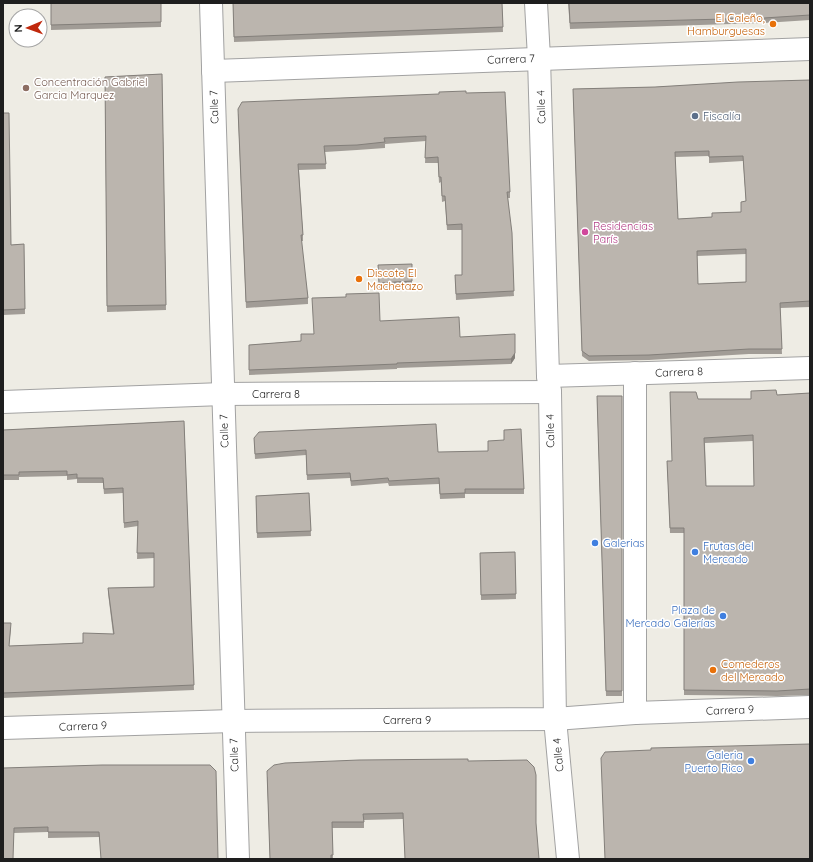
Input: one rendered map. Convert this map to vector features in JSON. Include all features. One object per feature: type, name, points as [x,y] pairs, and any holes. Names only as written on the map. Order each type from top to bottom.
[{"type":"street","name":"Calle 7","points":[[211,3],[238,859]]},
{"type":"street","name":"Calle 4","points":[[536,3],[540,58],[549,384],[555,719],[568,859]]},
{"type":"street","name":"Carrera 7","points":[[213,71],[810,49]]},
{"type":"street","name":"Carrera 8","points":[[3,402],[549,384],[635,373],[810,368]]},
{"type":"street","points":[[635,373],[635,713]]},
{"type":"street","name":"Carrera 9","points":[[3,728],[233,721],[555,719],[635,713],[810,707]]},
{"type":"building","points":[[51,3],[161,3],[161,22],[51,25]]},
{"type":"building","points":[[233,3],[502,3],[503,27],[234,37]]},
{"type":"building","points":[[569,3],[810,3],[810,15],[764,18],[570,23]]},
{"type":"building","points":[[162,74],[166,305],[107,306],[105,77]]},
{"type":"building","points":[[810,80],[810,301],[780,303],[782,349],[589,356],[582,351],[573,89],[655,87],[738,82]],"holes":[[[709,151],[709,157],[743,156],[746,201],[741,202],[741,212],[712,213],[712,217],[678,219],[675,152]],[[746,249],[746,282],[698,284],[697,251]]]},
{"type":"building","points":[[466,91],[466,93],[505,92],[510,192],[507,192],[512,233],[514,291],[456,294],[455,275],[462,275],[462,224],[447,225],[445,196],[442,196],[438,157],[425,158],[426,136],[384,138],[385,142],[357,145],[324,146],[326,164],[298,164],[303,235],[301,235],[308,298],[246,302],[238,109],[242,102],[439,94],[439,92]]},
{"type":"building","points":[[3,113],[9,113],[11,245],[24,244],[25,309],[3,310]]},
{"type":"building","points":[[412,264],[412,281],[379,283],[378,265]]},
{"type":"building","points":[[379,293],[380,321],[459,317],[460,337],[515,334],[515,353],[511,359],[249,370],[249,345],[301,341],[301,334],[314,334],[312,298],[346,297],[346,294]]},
{"type":"building","points":[[776,390],[777,395],[810,393],[810,689],[777,691],[684,690],[684,528],[670,528],[667,461],[672,461],[670,392],[696,392],[698,399],[751,399],[751,391]],"holes":[[[753,435],[754,486],[706,486],[704,438]]]},
{"type":"building","points":[[597,396],[622,396],[622,691],[606,691]]},
{"type":"building","points":[[184,421],[194,685],[3,693],[3,623],[11,623],[9,646],[83,643],[83,633],[114,634],[108,588],[154,587],[154,553],[137,553],[138,521],[124,523],[123,488],[104,489],[103,478],[77,478],[77,474],[67,475],[67,471],[19,472],[19,475],[3,475],[3,430]]},
{"type":"building","points":[[436,424],[438,452],[488,451],[488,441],[504,440],[504,430],[521,429],[524,489],[465,489],[465,493],[440,494],[439,478],[389,481],[388,478],[351,481],[350,473],[307,475],[306,450],[255,454],[254,438],[259,432]]},
{"type":"building","points":[[309,493],[311,531],[257,533],[256,496]]},
{"type":"building","points":[[515,552],[516,594],[481,595],[480,553]]},
{"type":"building","points":[[810,744],[810,859],[605,859],[601,758],[605,752],[651,750],[651,748]]},
{"type":"building","points":[[468,759],[468,761],[527,760],[534,767],[536,775],[536,823],[539,859],[405,859],[403,813],[363,814],[364,822],[332,822],[333,855],[331,855],[331,859],[270,859],[267,771],[274,765],[285,763],[359,760]]},
{"type":"building","points":[[102,765],[210,765],[216,771],[218,859],[101,859],[99,832],[48,832],[48,827],[14,828],[13,859],[3,859],[3,768]]},
{"type":"place","name":"El Caleño, Hamburguesas","points":[[773,24]]},
{"type":"place","name":"Concentración Gabriel Garcia Marquez","points":[[26,88]]},
{"type":"place","name":"Fiscalía","points":[[695,116]]},
{"type":"place","name":"Residencias París","points":[[585,232]]},
{"type":"place","name":"Discote El Machetazo","points":[[359,279]]},
{"type":"place","name":"Galerias","points":[[595,543]]},
{"type":"place","name":"Frutas del Mercado","points":[[695,552]]},
{"type":"place","name":"Plaza de Mercado Galerías","points":[[723,616]]},
{"type":"place","name":"Comederos del Mercado","points":[[713,670]]},
{"type":"place","name":"Galeria Puerto Rico","points":[[751,761]]}]
